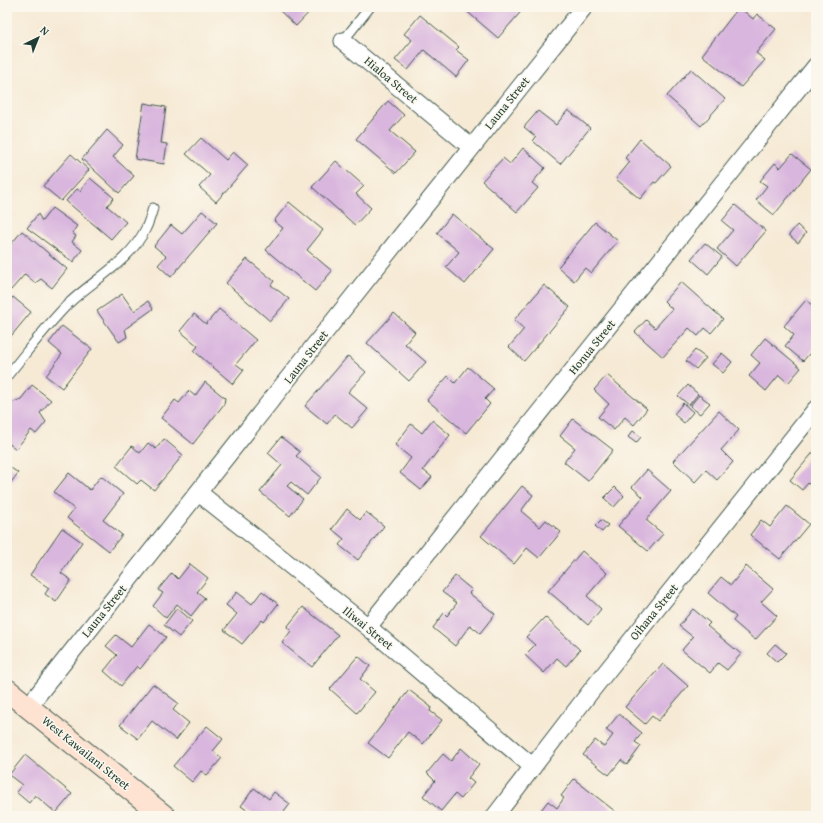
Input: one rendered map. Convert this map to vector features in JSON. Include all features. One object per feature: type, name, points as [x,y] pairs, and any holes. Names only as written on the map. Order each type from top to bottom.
[{"type":"street","name":"Launa Street","points":[[28,707],[199,493],[471,147],[584,7]]},
{"type":"street","name":"Hialoa Street","points":[[344,41],[471,147]]},
{"type":"street","name":"Honua Street","points":[[368,627],[816,66]]},
{"type":"street","name":"Oihana Street","points":[[495,816],[590,691],[814,415]]},
{"type":"street","name":"Iliwai Street","points":[[199,493],[368,627],[533,767]]},
{"type":"street","name":"West Kawailani Street","points":[[7,690],[164,816]]},
{"type":"lane","name":"Hialoa Street","points":[[344,41],[370,7]]},
{"type":"lane","points":[[7,376],[50,323],[67,305],[110,270],[137,243],[146,229],[153,208]]},
{"type":"building","points":[[282,7],[314,7],[296,26],[279,10]]},
{"type":"building","points":[[525,7],[498,38],[463,8]]},
{"type":"building","points":[[739,7],[753,19],[757,14],[776,29],[756,53],[765,60],[741,87],[702,55]]},
{"type":"building","points":[[420,15],[459,47],[456,50],[469,60],[456,77],[424,50],[408,70],[395,60],[412,40],[404,34]]},
{"type":"building","points":[[691,69],[725,99],[701,126],[667,96]]},
{"type":"building","points":[[388,101],[404,115],[390,131],[415,152],[396,173],[356,139]]},
{"type":"building","points":[[144,103],[166,107],[161,143],[167,144],[164,164],[135,159]]},
{"type":"building","points":[[568,110],[590,128],[560,164],[533,141],[536,137],[524,127],[538,111],[556,125]]},
{"type":"building","points":[[107,130],[123,145],[113,157],[134,176],[119,193],[82,159]]},
{"type":"building","points":[[201,138],[226,160],[233,152],[248,165],[216,202],[199,187],[210,175],[186,154]]},
{"type":"building","points":[[640,139],[671,166],[656,183],[654,182],[640,199],[616,179],[630,162],[625,158]]},
{"type":"building","points":[[523,148],[545,168],[532,183],[538,188],[517,212],[482,181],[503,158],[510,164]]},
{"type":"building","points":[[71,154],[89,170],[61,201],[43,186]]},
{"type":"building","points":[[792,154],[811,169],[774,215],[756,200],[767,186],[760,181],[775,163],[780,168]]},
{"type":"building","points":[[336,161],[364,186],[356,194],[371,208],[355,225],[312,187]]},
{"type":"building","points":[[90,178],[114,198],[107,206],[126,222],[111,239],[66,201],[77,189],[80,191]]},
{"type":"building","points":[[289,202],[323,230],[307,250],[332,271],[315,291],[266,250],[283,228],[274,221]]},
{"type":"building","points":[[735,205],[766,231],[736,266],[717,249],[733,230],[722,221]]},
{"type":"building","points":[[52,208],[77,226],[72,233],[76,236],[72,242],[82,250],[73,262],[27,228],[38,214],[42,221]]},
{"type":"building","points":[[202,211],[217,223],[171,277],[158,265],[166,256],[154,246],[171,225],[182,234]]},
{"type":"building","points":[[452,214],[494,249],[465,284],[446,267],[459,252],[437,233]]},
{"type":"building","points":[[595,222],[618,241],[591,273],[585,268],[574,281],[558,267]]},
{"type":"building","points":[[797,225],[806,233],[798,243],[789,235]]},
{"type":"building","points":[[22,231],[67,269],[52,288],[41,279],[35,283],[25,274],[11,290],[7,287],[7,249]]},
{"type":"building","points":[[705,243],[722,257],[708,274],[691,259]]},
{"type":"building","points":[[247,259],[274,281],[271,285],[289,299],[270,321],[226,283]]},
{"type":"building","points":[[681,282],[723,319],[711,333],[705,328],[698,336],[689,328],[663,357],[635,332],[646,320],[655,328],[672,309],[664,301]]},
{"type":"building","points":[[544,285],[570,307],[524,361],[509,347],[524,329],[514,320]]},
{"type":"building","points":[[122,294],[134,311],[148,301],[153,309],[125,329],[127,337],[119,342],[97,311]]},
{"type":"building","points":[[13,297],[31,312],[7,341],[7,304]]},
{"type":"building","points":[[806,300],[813,306],[816,302],[816,346],[803,361],[785,346],[794,335],[784,326]]},
{"type":"building","points":[[219,309],[256,340],[236,364],[244,370],[233,384],[194,351],[198,346],[180,331],[194,314],[206,324]]},
{"type":"building","points":[[394,313],[415,332],[405,344],[426,362],[409,381],[367,343]]},
{"type":"building","points":[[62,326],[92,349],[62,388],[46,376],[62,354],[49,343]]},
{"type":"building","points":[[765,338],[801,368],[788,383],[779,375],[766,391],[749,376],[760,363],[751,355]]},
{"type":"building","points":[[695,350],[706,358],[696,369],[686,361]]},
{"type":"building","points":[[722,353],[732,362],[723,373],[712,364]]},
{"type":"building","points":[[348,356],[366,372],[348,392],[368,409],[352,428],[335,414],[327,424],[305,406]]},
{"type":"building","points":[[468,367],[494,389],[485,399],[490,404],[466,433],[427,400],[448,376],[455,383]]},
{"type":"building","points":[[607,375],[647,409],[634,425],[625,417],[614,430],[598,417],[609,404],[594,390]]},
{"type":"building","points":[[205,382],[225,398],[224,404],[193,444],[161,418],[175,400],[179,403],[189,391],[195,396]]},
{"type":"building","points":[[32,385],[51,400],[40,413],[46,422],[36,434],[31,430],[16,449],[7,442],[7,408],[9,404],[21,399]]},
{"type":"building","points":[[688,385],[698,394],[689,405],[678,396]]},
{"type":"building","points":[[699,395],[710,403],[700,414],[690,406]]},
{"type":"building","points":[[683,403],[693,412],[684,423],[674,414]]},
{"type":"building","points":[[719,411],[739,430],[721,450],[733,462],[717,480],[706,470],[695,482],[673,461]]},
{"type":"building","points":[[573,419],[613,450],[588,481],[564,462],[575,448],[560,436]]},
{"type":"building","points":[[432,420],[450,435],[423,470],[432,477],[421,490],[400,473],[411,458],[395,445],[411,424],[422,433]]},
{"type":"building","points":[[633,431],[641,437],[636,443],[628,437]]},
{"type":"building","points":[[281,437],[300,452],[296,456],[321,477],[307,495],[291,482],[287,486],[303,499],[290,516],[260,492],[282,465],[268,453]]},
{"type":"building","points":[[164,439],[183,455],[154,490],[141,480],[137,484],[116,466],[132,446],[140,453],[148,443],[156,449]]},
{"type":"building","points":[[816,449],[816,488],[815,489],[808,483],[802,490],[790,480]]},
{"type":"building","points":[[7,465],[18,473],[7,488]]},
{"type":"building","points":[[647,470],[671,491],[646,520],[663,534],[648,551],[618,526],[643,497],[632,487]]},
{"type":"building","points":[[69,473],[90,490],[101,476],[123,494],[103,520],[122,535],[109,551],[67,518],[74,509],[54,492]]},
{"type":"building","points":[[522,486],[533,495],[521,511],[540,527],[546,520],[561,532],[539,558],[527,548],[514,564],[481,536]]},
{"type":"building","points":[[615,487],[624,496],[614,507],[604,498]]},
{"type":"building","points":[[787,506],[809,524],[780,559],[750,535],[761,520],[770,527]]},
{"type":"building","points":[[347,509],[360,520],[366,512],[384,526],[358,560],[339,545],[344,539],[332,529]]},
{"type":"building","points":[[601,520],[608,525],[602,532],[595,526]]},
{"type":"building","points":[[62,528],[82,542],[61,573],[71,580],[56,602],[45,594],[49,588],[30,575]]},
{"type":"building","points":[[582,551],[607,573],[587,596],[601,609],[588,625],[548,591]]},
{"type":"building","points":[[190,564],[208,578],[197,592],[205,598],[191,616],[177,604],[166,618],[153,606],[163,593],[158,590],[172,573],[178,579]]},
{"type":"building","points":[[746,566],[773,589],[761,602],[777,616],[755,640],[733,621],[736,617],[708,593],[721,577],[731,585]]},
{"type":"building","points":[[455,576],[472,590],[469,593],[495,614],[480,633],[470,625],[455,646],[433,628],[444,613],[447,616],[457,603],[442,592]]},
{"type":"building","points":[[262,591],[278,604],[264,622],[262,620],[242,644],[224,630],[237,614],[226,605],[237,592],[252,604]]},
{"type":"building","points":[[303,607],[338,635],[312,667],[282,643],[291,631],[287,627]]},
{"type":"building","points":[[177,608],[192,621],[179,637],[164,625]]},
{"type":"building","points":[[693,609],[710,623],[707,626],[741,654],[727,670],[718,663],[710,673],[682,650],[693,637],[679,626]]},
{"type":"building","points":[[545,617],[580,650],[566,666],[557,658],[544,673],[525,655],[535,645],[526,637]]},
{"type":"building","points":[[149,624],[166,637],[140,669],[137,666],[121,686],[104,671],[117,655],[106,646],[116,635],[131,647]]},
{"type":"building","points":[[775,644],[786,653],[777,662],[767,653]]},
{"type":"building","points":[[358,656],[370,666],[360,679],[375,692],[357,713],[330,689]]},
{"type":"building","points":[[663,664],[688,686],[658,721],[652,716],[645,724],[625,707]]},
{"type":"building","points":[[153,684],[178,703],[173,710],[189,723],[176,740],[152,721],[138,739],[120,725]]},
{"type":"building","points":[[409,690],[431,707],[430,711],[442,720],[423,744],[408,732],[388,758],[368,743]]},
{"type":"building","points":[[619,714],[642,733],[635,742],[641,746],[627,765],[621,760],[609,775],[583,755],[595,740],[604,747],[613,735],[606,730]]},
{"type":"building","points":[[207,726],[223,739],[213,751],[222,758],[207,775],[201,771],[192,782],[173,766]]},
{"type":"building","points":[[461,748],[479,764],[468,778],[474,783],[461,799],[455,794],[441,811],[423,796],[435,781],[427,773],[443,754],[451,761]]},
{"type":"building","points":[[25,755],[72,794],[56,813],[35,795],[29,803],[16,792],[22,785],[9,775]]},
{"type":"building","points":[[574,779],[616,812],[612,816],[541,816],[538,814],[548,801],[557,808],[564,798],[561,796]]},
{"type":"building","points":[[254,788],[269,799],[274,792],[290,804],[281,816],[255,816],[241,806]]}]
